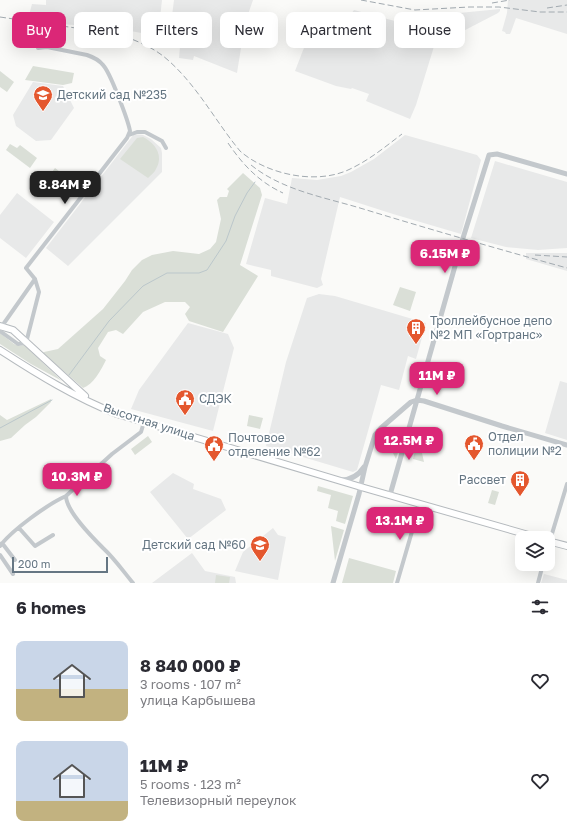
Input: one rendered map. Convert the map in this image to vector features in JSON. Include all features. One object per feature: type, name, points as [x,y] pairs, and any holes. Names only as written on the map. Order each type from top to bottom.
[{"type":"main road","points":[[1,328],[10,329],[93,404]]},
{"type":"main road","name":"Высотная улица","points":[[2,352],[93,404],[117,414],[515,531]]},
{"type":"main road","points":[[555,544],[567,546]]},
{"type":"street","points":[[35,279],[1,328],[18,344],[26,343],[39,292],[35,279],[26,268],[129,135],[130,131],[129,125],[107,71],[103,65],[93,57],[87,55],[52,48]]},
{"type":"street","points":[[129,135],[143,131],[162,141],[166,148]]},
{"type":"street","points":[[390,495],[463,238],[489,155],[497,154],[567,174]]},
{"type":"street","points":[[18,336],[24,335],[30,329]]},
{"type":"street","points":[[333,583],[375,435],[390,420],[412,402],[418,400],[567,445]]},
{"type":"street","points":[[15,560],[1,544],[54,501],[66,496],[112,454],[141,432],[144,422]]},
{"type":"street","points":[[338,480],[351,479],[360,474],[365,467]]},
{"type":"street","points":[[553,531],[567,484]]},
{"type":"street","points":[[66,496],[67,504],[89,534],[133,583]]},
{"type":"street","points":[[397,583],[420,504]]},
{"type":"street","points":[[19,528],[35,546],[52,535]]},
{"type":"street","points":[[0,555],[14,574]]},
{"type":"street","points":[[538,583],[541,571]]},
{"type":"shaded area","points":[[46,0],[162,0],[161,12],[141,12],[141,33],[133,31],[133,12],[74,12],[74,25],[66,24],[66,12],[30,12],[32,4],[46,5]]},
{"type":"shaded area","points":[[174,0],[253,0],[249,12],[220,12],[220,48],[241,48],[237,73],[194,56],[193,60],[179,58],[180,48],[212,48],[212,12],[172,12]]},
{"type":"shaded area","points":[[508,0],[567,0],[567,34],[516,18],[510,34],[506,34],[502,31],[507,13]]},
{"type":"shaded area","points":[[500,9],[498,13],[465,30],[465,12]]},
{"type":"shaded area","points":[[386,19],[394,21],[394,48],[434,48],[416,105],[410,119],[366,101],[369,94],[352,88],[336,86],[295,71],[304,48],[386,48]]},
{"type":"shaded area","points":[[33,66],[74,73],[72,83],[63,85],[25,80]]},
{"type":"shaded area","points":[[0,71],[14,82],[7,92],[0,87]]},
{"type":"shaded area","name":"Детский сад №235","points":[[33,82],[63,86],[74,108],[51,140],[36,141],[16,126],[13,115]]},
{"type":"shaded area","points":[[134,134],[143,135],[151,139],[161,148],[162,172],[68,266],[46,248]]},
{"type":"shaded area","points":[[405,135],[477,155],[481,160],[461,234],[340,197],[321,279],[323,285],[317,288],[271,276],[271,270],[246,264],[265,198],[287,204],[292,178],[317,180],[341,176],[374,159]]},
{"type":"shaded area","points":[[143,137],[154,146],[159,154],[156,169],[148,178],[120,159],[137,138]]},
{"type":"shaded area","points":[[10,144],[17,148],[20,145],[37,158],[30,168],[6,150]]},
{"type":"shaded area","points":[[495,161],[567,182],[567,248],[538,250],[506,247],[471,238]]},
{"type":"shaded area","points":[[55,168],[64,175],[55,186],[47,179]]},
{"type":"shaded area","points":[[243,173],[260,188],[262,195],[240,265],[258,276],[223,332],[189,321],[185,314],[190,307],[185,302],[165,302],[143,312],[123,334],[116,330],[108,332],[98,348],[100,356],[106,360],[90,384],[83,388],[43,353],[58,349],[103,309],[132,270],[142,260],[152,255],[173,251],[199,254],[210,249],[216,242],[221,219],[217,200],[220,197],[227,197],[229,191],[227,189]]},
{"type":"shaded area","points":[[17,193],[54,222],[26,258],[0,238],[0,215]]},
{"type":"shaded area","points":[[526,253],[567,253],[567,271],[526,259]]},
{"type":"shaded area","points":[[400,287],[416,292],[410,311],[393,305]]},
{"type":"shaded area","points":[[319,294],[335,296],[426,323],[416,359],[408,356],[399,390],[381,385],[357,470],[353,472],[266,446],[286,362],[307,298]]},
{"type":"shaded area","points":[[188,323],[228,334],[234,348],[213,431],[131,409],[139,390]]},
{"type":"shaded area","points":[[0,333],[14,344],[20,346],[24,345],[62,381],[31,364],[0,344]]},
{"type":"shaded area","points":[[560,381],[567,383],[567,440],[545,433]]},
{"type":"shaded area","points":[[51,399],[51,402],[36,417],[11,438],[0,441],[0,415],[7,420]]},
{"type":"shaded area","points":[[249,415],[263,418],[260,429],[247,426]]},
{"type":"shaded area","points":[[148,436],[152,442],[135,455],[131,449]]},
{"type":"shaded area","points":[[397,441],[401,442],[396,459],[393,453]]},
{"type":"shaded area","points":[[416,447],[423,449],[422,453],[424,462],[413,459]]},
{"type":"shaded area","points":[[173,473],[194,484],[193,489],[221,499],[226,510],[188,539],[150,492]]},
{"type":"shaded area","points":[[318,486],[353,496],[345,524],[336,521],[338,511],[328,508],[331,495],[317,491]]},
{"type":"shaded area","points":[[492,490],[499,492],[495,505],[488,503]]},
{"type":"shaded area","points":[[331,526],[344,530],[335,561]]},
{"type":"shaded area","name":"Детский сад №60","points":[[273,528],[278,535],[286,537],[278,580],[235,571],[243,552]]},
{"type":"shaded area","points":[[192,553],[205,571],[235,577],[236,583],[152,583]]},
{"type":"shaded area","points":[[349,558],[396,571],[393,583],[342,583]]},
{"type":"shaded area","points":[[544,574],[567,580],[567,583],[541,583]]},
{"type":"shaded area","points":[[216,575],[230,577],[229,583],[215,583]]},
{"type":"waterway","points":[[69,375],[109,321],[143,286],[167,273],[199,273],[207,270],[226,241],[235,216],[247,193],[255,182]]},
{"type":"waterway","points":[[0,428],[52,400]]},
{"type":"railway","points":[[361,0],[415,10],[499,7],[540,12],[567,12]]},
{"type":"railway","points":[[492,3],[510,0]]},
{"type":"railway","points":[[547,8],[567,5]]},
{"type":"railway","points":[[0,17],[117,34],[151,48],[164,56],[189,82],[240,151],[263,166],[277,171],[306,177],[321,177],[335,174],[348,170],[376,154],[402,134]]},
{"type":"railway","points":[[228,143],[252,172],[266,184],[283,193]]},
{"type":"railway","points":[[251,165],[276,181],[303,192],[567,268]]},
{"type":"railway","points":[[535,255],[567,257]]},
{"type":"place","name":"Детский сад №235","points":[[43,112]]},
{"type":"place","name":"Троллейбусное депо №2 МП «Гортранс»","points":[[416,345]]},
{"type":"place","name":"СДЭК","points":[[185,416]]},
{"type":"place","name":"Отдел полиции №2","points":[[474,461]]},
{"type":"place","name":"Почтовое отделение №62","points":[[214,462]]},
{"type":"place","name":"Рассвет","points":[[520,497]]},
{"type":"place","name":"Детский сад №60","points":[[260,562]]}]
